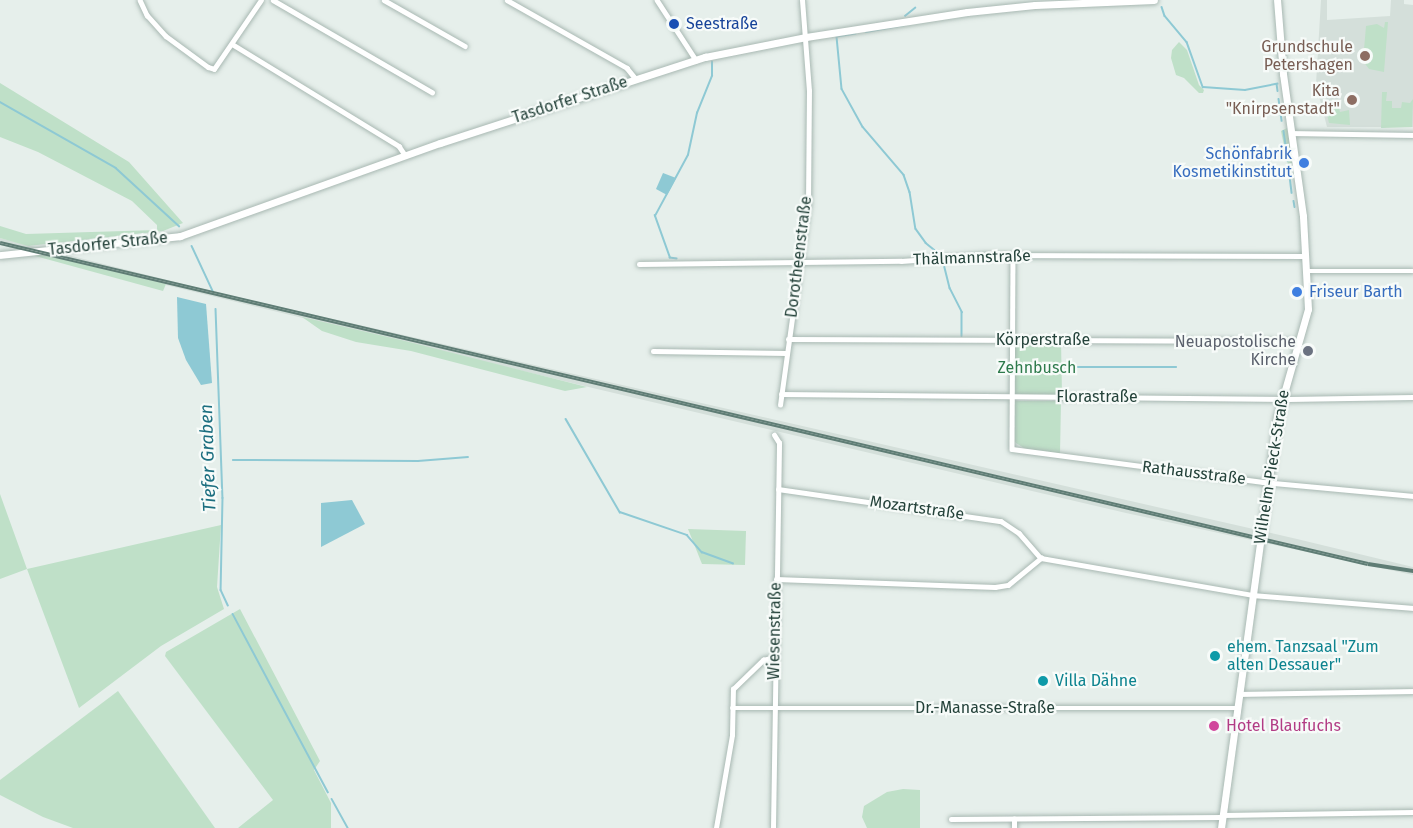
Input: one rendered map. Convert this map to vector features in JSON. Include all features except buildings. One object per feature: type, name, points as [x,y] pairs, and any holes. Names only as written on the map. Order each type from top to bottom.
[{"type":"main road","name":"Tasdorfer Straße","points":[[0,255],[180,236],[405,155],[635,78],[696,60],[806,37],[997,8],[1154,0]]},
{"type":"main road","name":"Wilhelm-Pieck-Straße","points":[[1221,828],[1281,399],[1308,313],[1305,256],[1292,133],[1283,74],[1277,0]]},
{"type":"street","points":[[140,0],[147,15],[166,36],[214,69],[260,2],[252,0]]},
{"type":"street","points":[[273,0],[432,92]]},
{"type":"street","points":[[384,0],[465,46]]},
{"type":"street","points":[[507,0],[627,68],[635,78]]},
{"type":"street","points":[[657,0],[696,60]]},
{"type":"street","name":"Dorotheenstraße","points":[[780,405],[808,204],[809,91],[802,0]]},
{"type":"street","points":[[232,44],[399,146],[405,155]]},
{"type":"street","points":[[1292,133],[1413,135]]},
{"type":"street","points":[[1011,396],[1012,255]]},
{"type":"street","name":"Thälmannstraße","points":[[639,264],[800,263],[1012,255],[1305,256]]},
{"type":"street","points":[[1306,271],[1413,271]]},
{"type":"street","name":"Körperstraße","points":[[788,339],[1298,341]]},
{"type":"street","points":[[653,351],[786,353]]},
{"type":"street","name":"Florastraße","points":[[781,394],[1281,399],[1413,397]]},
{"type":"street","name":"Rathausstraße","points":[[1011,396],[1012,449],[1268,483],[1413,496]]},
{"type":"street","name":"Wiesenstraße","points":[[773,828],[778,489],[778,443],[774,435]]},
{"type":"street","name":"Mozartstraße","points":[[778,489],[1001,520],[1014,528],[1041,558]]},
{"type":"street","points":[[776,579],[995,588],[1008,585],[1041,558],[1252,595],[1413,608]]},
{"type":"street","points":[[716,828],[732,735],[733,689],[763,660],[775,657]]},
{"type":"street","points":[[1239,694],[1413,691]]},
{"type":"street","name":"Dr.-Manasse-Straße","points":[[732,708],[1237,708]]},
{"type":"street","points":[[951,819],[1413,812]]},
{"type":"street","points":[[1014,819],[1014,828]]},
{"type":"shaded area","name":"Grundschule Petershagen","points":[[1321,0],[1327,0],[1327,20],[1390,16],[1391,0],[1404,0],[1404,4],[1413,5],[1413,127],[1327,127],[1316,84]]},
{"type":"shaded area","points":[[0,238],[215,292],[1297,539],[1413,567],[1413,575],[1126,513],[597,389],[0,245]]},
{"type":"green space","points":[[1385,22],[1388,22],[1384,72],[1369,69],[1363,61],[1366,26],[1377,24],[1384,28]]},
{"type":"green space","points":[[1179,42],[1187,50],[1199,85],[1204,90],[1203,93],[1199,93],[1184,78],[1176,75],[1171,58],[1172,50]]},
{"type":"green space","points":[[0,83],[129,162],[183,223],[163,231],[28,246],[0,238],[0,226],[26,234],[157,230],[157,225],[132,201],[38,152],[0,137]]},
{"type":"green space","points":[[1382,92],[1387,92],[1386,101],[1392,101],[1392,108],[1401,108],[1402,102],[1410,103],[1413,99],[1412,127],[1381,128]]},
{"type":"green space","points":[[1337,100],[1340,112],[1349,110],[1350,125],[1329,123],[1324,102]]},
{"type":"green space","points":[[1287,128],[1293,160],[1293,164],[1288,165],[1281,131]]},
{"type":"green space","points":[[36,253],[166,284],[163,291],[28,254]]},
{"type":"green space","points":[[302,317],[587,387],[565,391],[411,351],[356,342],[322,331]]},
{"type":"green space","name":"Zehnbusch","points":[[1061,341],[1062,395],[1013,395],[1012,342]]},
{"type":"green space","name":"Zehnbusch","points":[[1012,401],[1061,401],[1060,454],[1027,450],[1016,443],[1012,437]]},
{"type":"green space","points":[[0,494],[27,569],[0,579]]},
{"type":"green space","points":[[221,525],[217,587],[224,609],[161,646],[79,708],[27,569]]},
{"type":"green space","points":[[688,529],[746,531],[745,565],[702,564]]},
{"type":"green space","points":[[240,609],[320,761],[314,770],[331,803],[331,828],[238,828],[273,800],[165,656],[166,652]]},
{"type":"green space","points":[[118,691],[215,828],[73,828],[43,817],[0,795],[0,780]]},
{"type":"green space","points":[[903,789],[920,790],[920,828],[867,828],[862,817],[864,806],[887,792]]},
{"type":"water","points":[[663,173],[676,178],[667,195],[656,189]]},
{"type":"water","points":[[177,297],[206,304],[212,383],[201,385],[186,360],[178,338]]},
{"type":"water","points":[[352,500],[365,524],[321,547],[321,503]]},
{"type":"waterway","points":[[1162,7],[1165,16],[1187,42],[1203,87],[1245,90],[1277,84],[1278,91]]},
{"type":"waterway","points":[[905,16],[915,8]]},
{"type":"waterway","points":[[866,32],[904,25]]},
{"type":"waterway","points":[[856,34],[837,37],[842,89],[863,127],[904,175],[910,192],[916,229],[926,243],[941,255]]},
{"type":"waterway","points":[[677,259],[670,258],[655,216],[688,155],[697,113],[712,76],[712,62]]},
{"type":"waterway","points":[[1279,99],[1282,121]]},
{"type":"waterway","name":"Tiefer Graben","points":[[0,102],[116,168],[179,226]]},
{"type":"waterway","points":[[1284,131],[1288,161]]},
{"type":"waterway","points":[[1289,168],[1292,193]]},
{"type":"waterway","points":[[1294,201],[1295,207]]},
{"type":"waterway","name":"Tiefer Graben","points":[[192,246],[213,291]]},
{"type":"waterway","points":[[944,264],[950,288],[962,312],[962,336]]},
{"type":"waterway","name":"Tiefer Graben","points":[[216,309],[223,498],[221,590],[228,605]]},
{"type":"waterway","points":[[1014,367],[1058,367]]},
{"type":"waterway","points":[[1062,367],[1176,367]]},
{"type":"waterway","points":[[566,419],[620,512],[687,535],[702,552],[733,563]]},
{"type":"waterway","points":[[233,460],[418,461],[468,457]]},
{"type":"waterway","name":"Tiefer Graben","points":[[233,614],[328,792]]},
{"type":"waterway","name":"Tiefer Graben","points":[[332,799],[348,828]]},
{"type":"railway","points":[[0,243],[1368,564],[1413,571]]},
{"type":"place","name":"Seestraße","points":[[674,24]]},
{"type":"place","name":"Grundschule Petershagen","points":[[1365,56]]},
{"type":"place","name":"Kita \"Knirpsenstadt\"","points":[[1352,100]]},
{"type":"place","name":"Schönfabrik Kosmetikinstitut","points":[[1304,163]]},
{"type":"place","name":"Friseur Barth","points":[[1297,292]]},
{"type":"place","name":"Neuapostolische Kirche","points":[[1308,351]]},
{"type":"place","name":"ehem. Tanzsaal \"Zum alten Dessauer\"","points":[[1215,656]]},
{"type":"place","name":"Villa Dähne","points":[[1043,681]]},
{"type":"place","name":"Hotel Blaufuchs","points":[[1214,726]]}]
